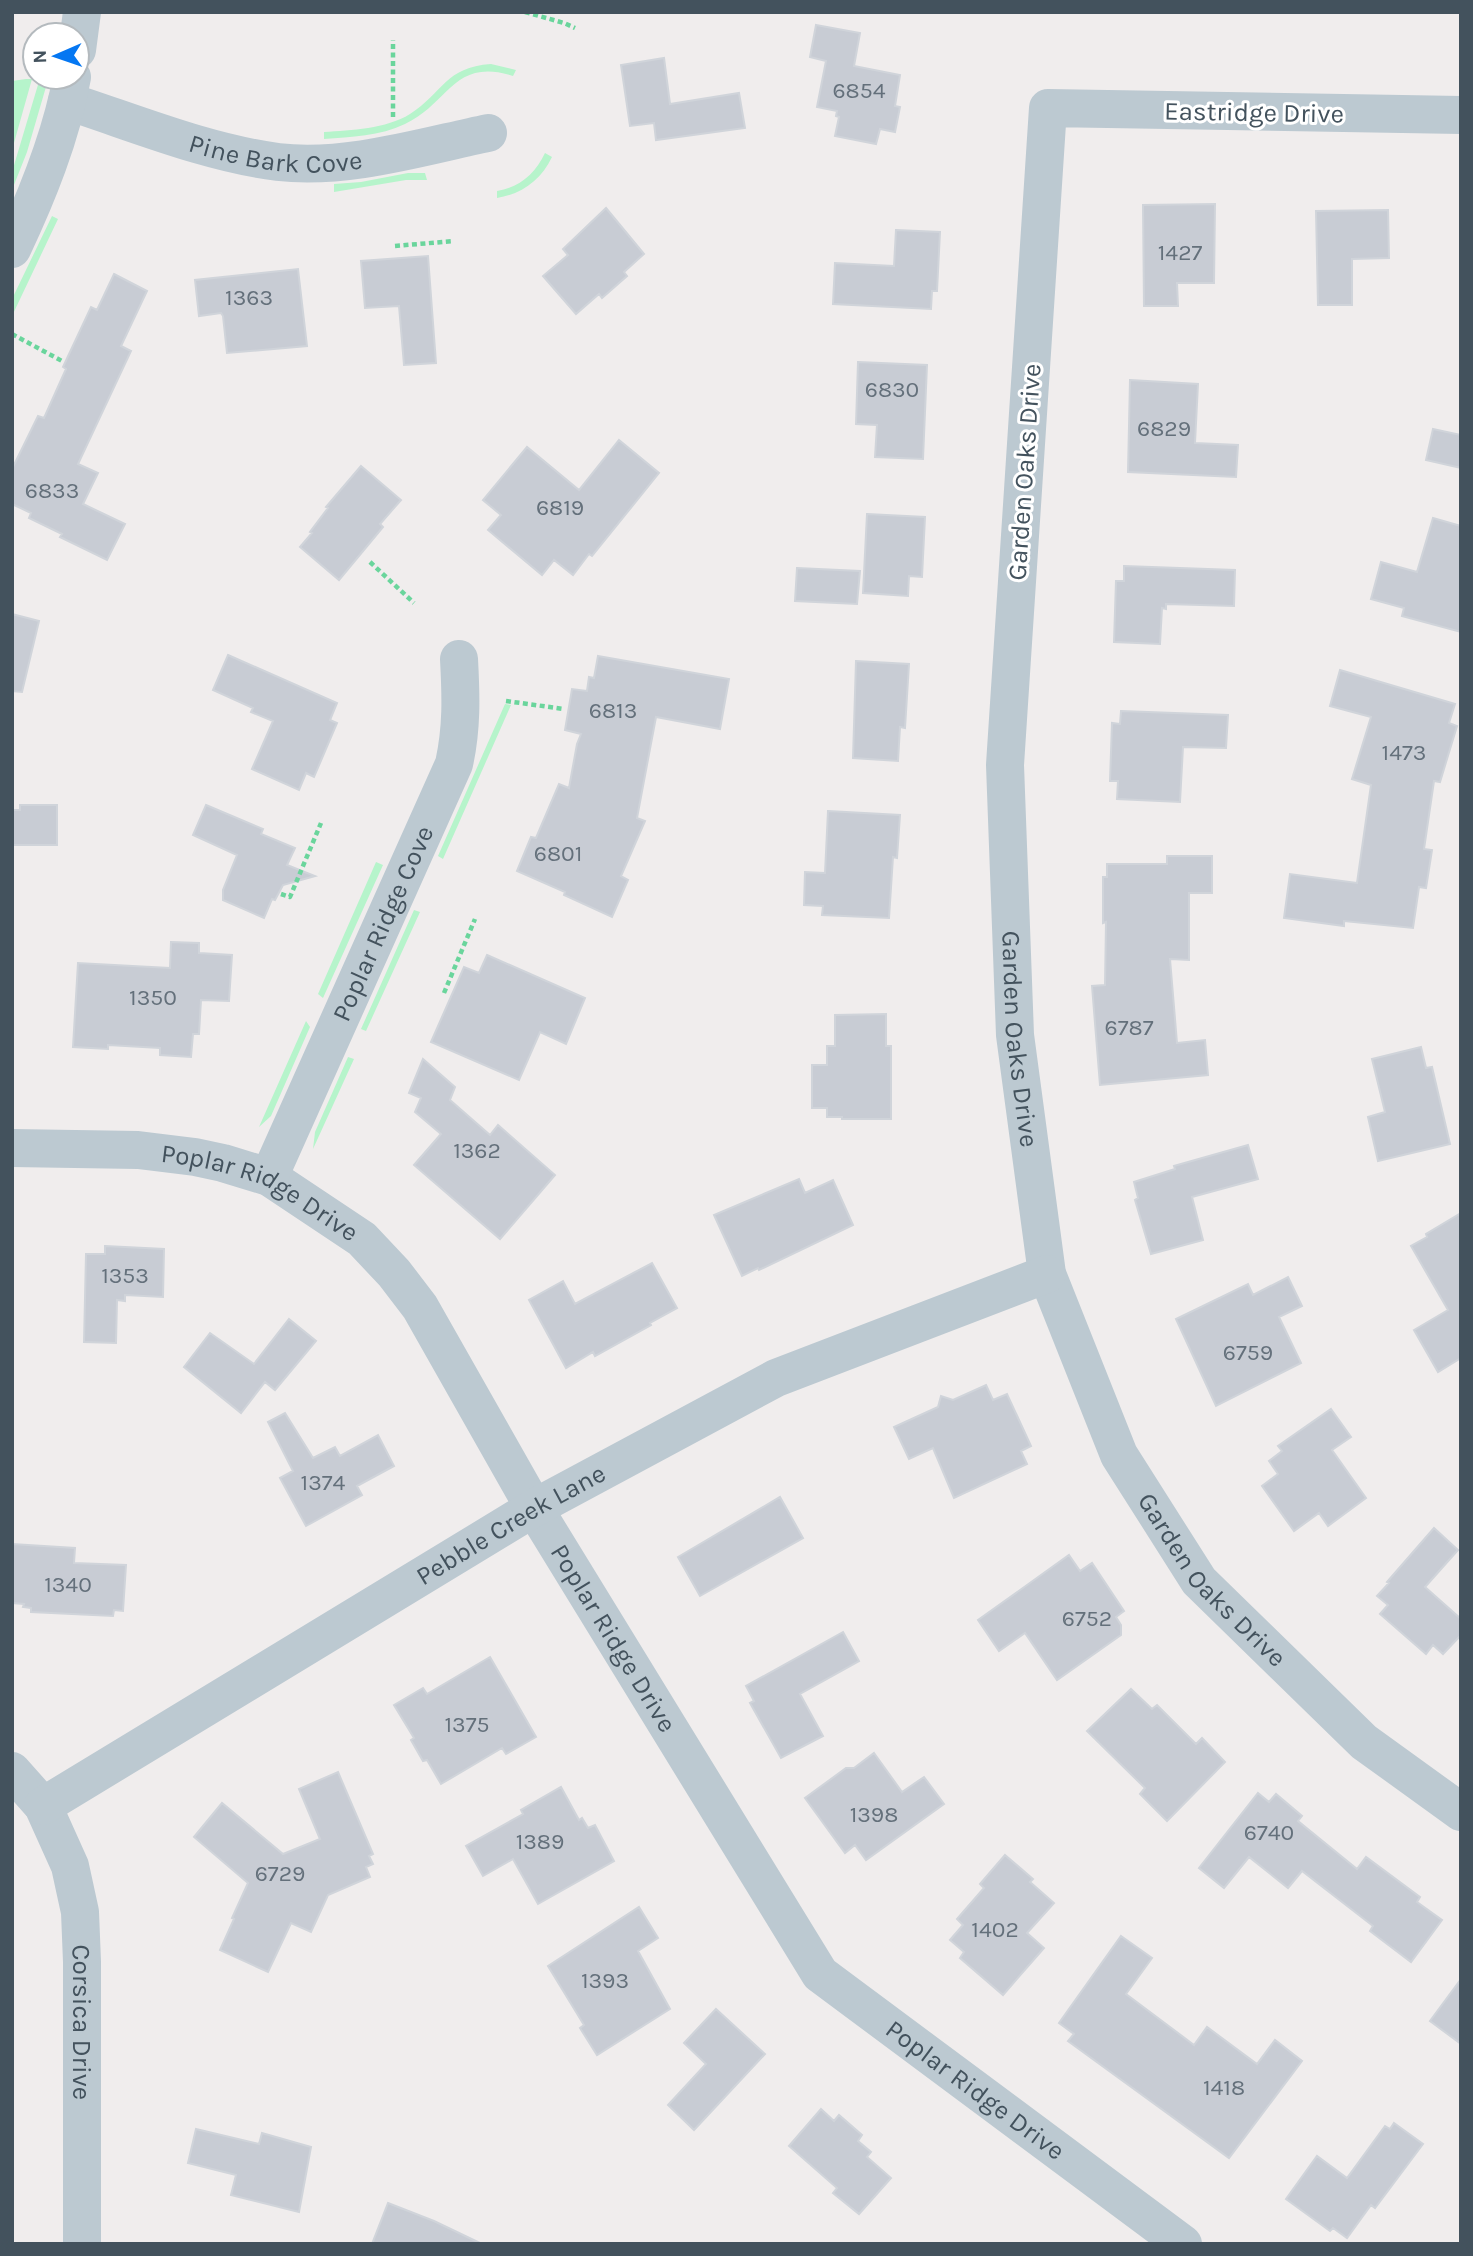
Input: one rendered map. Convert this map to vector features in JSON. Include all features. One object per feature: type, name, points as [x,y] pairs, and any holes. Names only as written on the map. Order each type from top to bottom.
[{"type":"street","points":[[12,249],[48,165],[69,91]]},
{"type":"street","name":"Pine Bark Cove","points":[[75,91],[197,144],[279,162],[315,163],[357,159],[488,133]]},
{"type":"street","name":"Eastridge Drive","points":[[1048,108],[1461,115]]},
{"type":"street","name":"Garden Oaks Drive","points":[[1048,108],[1005,765],[1015,1035],[1046,1274],[1119,1455],[1199,1581],[1364,1742],[1461,1812]]},
{"type":"street","name":"Poplar Ridge Cove","points":[[269,1177],[454,764],[462,711],[459,659]]},
{"type":"street","name":"Poplar Ridge Drive","points":[[12,1148],[87,1148],[165,1153],[214,1161],[269,1177],[362,1239],[394,1273],[420,1307],[534,1508],[820,1974],[1183,2244]]},
{"type":"street","name":"Pebble Creek Lane","points":[[43,1805],[534,1508],[776,1378],[1046,1274]]},
{"type":"street","points":[[12,1771],[43,1805]]},
{"type":"street","name":"Corsica Drive","points":[[43,1805],[70,1866],[80,1912],[82,2244]]},
{"type":"path","points":[[525,12],[575,28]]},
{"type":"path","points":[[393,117],[394,40]]},
{"type":"path","points":[[395,246],[454,241]]},
{"type":"path","points":[[12,334],[62,360]]},
{"type":"path","points":[[370,562],[414,603]]},
{"type":"path","points":[[506,701],[564,709]]},
{"type":"path","points":[[281,894],[290,897],[321,823]]},
{"type":"path","points":[[444,993],[475,919]]},
{"type":"green space","points":[[491,64],[516,70],[513,76],[493,72],[477,73],[464,78],[420,115],[395,128],[365,135],[324,139],[324,132],[368,128],[401,119],[421,106],[454,76],[476,66]]},
{"type":"green space","points":[[21,80],[21,91],[29,91],[12,150],[12,81]]},
{"type":"green space","points":[[36,91],[45,91],[27,152],[12,190],[12,172]]},
{"type":"green space","points":[[545,153],[552,157],[530,185],[497,198],[497,191],[520,183],[537,167]]},
{"type":"green space","points":[[425,173],[427,180],[406,180],[334,192],[334,184]]},
{"type":"green space","points":[[52,216],[58,219],[12,316],[12,299]]},
{"type":"green space","points":[[505,704],[511,705],[443,859],[438,856]]},
{"type":"green space","points":[[376,862],[383,865],[323,998],[318,994]]},
{"type":"green space","points":[[414,910],[420,912],[366,1031],[361,1029]]},
{"type":"green space","points":[[306,1021],[310,1027],[271,1116],[259,1127]]},
{"type":"green space","points":[[348,1057],[354,1059],[313,1149],[315,1132]]},
{"type":"building","points":[[816,25],[860,33],[854,66],[900,75],[895,106],[900,107],[895,132],[880,129],[876,144],[835,136],[839,117],[836,116],[837,111],[817,107],[826,61],[810,57]]},
{"type":"building","points":[[664,58],[670,104],[739,93],[745,128],[656,140],[654,123],[630,126],[621,65]]},
{"type":"building","points":[[1215,204],[1214,283],[1177,283],[1178,306],[1144,306],[1143,205]]},
{"type":"building","points":[[606,208],[644,254],[624,272],[627,276],[602,298],[599,294],[576,314],[543,276],[568,255],[563,249]]},
{"type":"building","points":[[1388,210],[1389,258],[1352,259],[1352,305],[1318,305],[1316,211]]},
{"type":"building","points":[[896,230],[940,232],[937,291],[932,291],[931,309],[833,304],[835,263],[894,266]]},
{"type":"building","points":[[428,256],[436,363],[404,365],[399,306],[365,308],[361,261]]},
{"type":"building","points":[[298,269],[307,346],[227,353],[223,316],[221,313],[199,316],[195,280]]},
{"type":"building","points":[[114,274],[147,291],[121,346],[131,351],[78,464],[98,473],[83,504],[125,524],[107,560],[60,537],[62,534],[29,518],[31,513],[12,504],[12,469],[38,416],[44,418],[66,369],[63,367],[91,307],[97,310]]},
{"type":"building","points":[[858,362],[927,365],[923,459],[875,457],[877,425],[856,424]]},
{"type":"building","points":[[1130,380],[1198,384],[1195,443],[1238,445],[1236,477],[1128,472]]},
{"type":"building","points":[[1433,429],[1461,435],[1461,468],[1426,460]]},
{"type":"building","points":[[619,440],[659,473],[592,556],[589,554],[573,575],[554,560],[542,575],[488,530],[501,515],[483,500],[527,447],[579,490]]},
{"type":"building","points":[[361,466],[401,500],[380,524],[383,527],[339,580],[300,547],[312,533],[310,532],[328,508],[326,507]]},
{"type":"building","points":[[867,514],[925,517],[922,577],[909,576],[908,596],[863,593]]},
{"type":"building","points":[[1433,518],[1461,526],[1461,632],[1402,616],[1404,608],[1371,599],[1381,562],[1417,572]]},
{"type":"building","points":[[1124,566],[1235,570],[1234,606],[1166,604],[1166,609],[1162,608],[1160,644],[1114,642],[1116,581],[1124,581]]},
{"type":"building","points":[[797,568],[860,571],[857,604],[795,601]]},
{"type":"building","points":[[12,614],[39,621],[22,692],[12,691]]},
{"type":"building","points":[[228,655],[337,703],[330,720],[337,723],[314,777],[306,773],[299,790],[252,769],[273,721],[251,712],[253,708],[213,690]]},
{"type":"building","points":[[598,656],[729,679],[720,729],[656,717],[637,818],[645,821],[621,876],[628,880],[612,917],[517,871],[531,837],[536,838],[559,784],[569,788],[581,734],[565,730],[572,689],[587,691],[589,677],[594,678]]},
{"type":"building","points":[[856,661],[909,664],[905,728],[900,727],[898,761],[853,758]]},
{"type":"building","points":[[1340,670],[1455,704],[1449,723],[1457,726],[1440,782],[1434,781],[1424,849],[1432,850],[1426,888],[1419,887],[1413,928],[1344,921],[1344,926],[1284,918],[1290,874],[1357,883],[1371,785],[1352,779],[1371,717],[1330,706]]},
{"type":"building","points":[[1121,711],[1228,715],[1226,748],[1183,747],[1180,802],[1117,799],[1118,781],[1110,781],[1112,723],[1120,724]]},
{"type":"building","points":[[20,805],[57,805],[57,845],[12,845],[12,810],[20,810]]},
{"type":"building","points":[[206,805],[263,829],[261,834],[295,848],[287,865],[315,876],[283,885],[275,900],[272,899],[264,918],[223,900],[223,890],[237,855],[193,835]]},
{"type":"building","points":[[828,811],[900,815],[897,858],[893,857],[889,918],[822,915],[823,906],[804,905],[805,872],[825,873]]},
{"type":"building","points":[[1167,856],[1212,856],[1212,893],[1189,893],[1189,960],[1170,959],[1177,1043],[1205,1040],[1208,1075],[1100,1085],[1092,986],[1105,985],[1106,922],[1103,923],[1103,877],[1107,877],[1107,864],[1167,864]]},
{"type":"building","points":[[171,942],[199,943],[199,953],[232,955],[229,1001],[201,1000],[199,1034],[193,1034],[191,1057],[160,1055],[160,1048],[108,1045],[108,1049],[73,1047],[78,963],[170,968]]},
{"type":"building","points":[[487,955],[585,998],[566,1044],[540,1032],[519,1080],[431,1042],[464,967],[479,973]]},
{"type":"building","points":[[886,1014],[886,1046],[891,1046],[891,1119],[827,1117],[827,1108],[812,1108],[812,1065],[827,1065],[827,1046],[835,1046],[835,1015]]},
{"type":"building","points":[[1421,1047],[1426,1068],[1432,1067],[1450,1144],[1378,1161],[1368,1117],[1385,1112],[1372,1059]]},
{"type":"building","points":[[423,1059],[455,1087],[450,1100],[490,1135],[498,1125],[555,1175],[500,1239],[414,1165],[441,1134],[415,1112],[421,1098],[409,1093]]},
{"type":"building","points":[[1248,1145],[1258,1179],[1192,1197],[1203,1240],[1151,1254],[1135,1200],[1138,1198],[1134,1182],[1175,1169],[1174,1166]]},
{"type":"building","points":[[799,1179],[805,1193],[833,1180],[853,1225],[742,1276],[714,1215]]},
{"type":"building","points":[[1461,1213],[1461,1358],[1438,1372],[1414,1330],[1448,1310],[1411,1246]]},
{"type":"building","points":[[105,1246],[164,1249],[163,1297],[125,1295],[125,1301],[117,1300],[116,1343],[84,1342],[86,1254],[105,1254]]},
{"type":"building","points":[[652,1263],[677,1308],[595,1356],[593,1352],[566,1368],[529,1300],[563,1281],[575,1304]]},
{"type":"building","points":[[1288,1277],[1302,1306],[1279,1317],[1301,1363],[1216,1406],[1176,1319],[1248,1284],[1253,1295]]},
{"type":"building","points":[[289,1319],[316,1341],[275,1390],[265,1382],[241,1413],[184,1367],[210,1333],[254,1364]]},
{"type":"building","points":[[986,1385],[993,1400],[1007,1394],[1031,1446],[1021,1451],[1027,1464],[954,1498],[933,1448],[909,1459],[894,1427],[938,1407],[941,1396],[953,1400]]},
{"type":"building","points":[[1331,1409],[1351,1437],[1332,1450],[1366,1498],[1328,1526],[1319,1513],[1294,1531],[1262,1486],[1278,1474],[1269,1461],[1282,1451],[1278,1446]]},
{"type":"building","points":[[285,1413],[313,1458],[335,1447],[340,1456],[378,1435],[394,1466],[357,1486],[362,1495],[306,1526],[280,1478],[293,1471],[268,1422]]},
{"type":"building","points":[[780,1497],[803,1538],[700,1596],[678,1557]]},
{"type":"building","points":[[1434,1528],[1458,1550],[1425,1587],[1461,1619],[1461,1635],[1443,1654],[1433,1645],[1426,1654],[1380,1614],[1388,1605],[1377,1596]]},
{"type":"building","points":[[12,1544],[75,1548],[74,1563],[126,1565],[123,1611],[114,1610],[113,1616],[31,1612],[31,1608],[23,1607],[24,1604],[12,1603]]},
{"type":"building","points":[[1069,1555],[1080,1571],[1092,1563],[1124,1611],[1116,1617],[1121,1625],[1121,1635],[1057,1680],[1025,1633],[999,1651],[978,1620]]},
{"type":"building","points":[[843,1632],[859,1661],[800,1694],[823,1736],[781,1758],[750,1703],[754,1701],[746,1686]]},
{"type":"building","points":[[490,1657],[536,1737],[506,1754],[502,1748],[441,1784],[427,1760],[423,1761],[411,1740],[414,1738],[394,1705],[423,1688],[427,1694]]},
{"type":"building","points":[[1131,1689],[1152,1709],[1157,1705],[1196,1744],[1202,1738],[1225,1762],[1167,1821],[1140,1794],[1145,1788],[1087,1731]]},
{"type":"building","points":[[874,1753],[902,1792],[924,1777],[944,1804],[866,1860],[855,1845],[845,1853],[805,1798],[846,1768],[854,1768]]},
{"type":"building","points":[[338,1772],[373,1854],[369,1856],[373,1864],[366,1867],[370,1877],[328,1895],[311,1932],[291,1923],[268,1972],[220,1950],[248,1883],[194,1837],[222,1803],[283,1854],[320,1839],[299,1789]]},
{"type":"building","points":[[561,1787],[579,1820],[582,1818],[588,1828],[595,1825],[614,1861],[538,1904],[513,1859],[483,1876],[466,1846],[523,1814],[521,1810]]},
{"type":"building","points":[[1258,1793],[1269,1802],[1276,1794],[1302,1816],[1298,1821],[1357,1869],[1366,1857],[1420,1897],[1417,1902],[1442,1920],[1411,1962],[1370,1931],[1373,1926],[1302,1871],[1288,1888],[1249,1857],[1224,1888],[1199,1868]]},
{"type":"building","points":[[1005,1855],[1033,1879],[1030,1882],[1054,1903],[1027,1933],[1044,1948],[1003,1995],[960,1958],[964,1952],[950,1940],[963,1925],[957,1919],[984,1888],[980,1884]]},
{"type":"building","points":[[639,1907],[658,1938],[638,1951],[670,2009],[597,2055],[580,2028],[584,2025],[548,1966]]},
{"type":"building","points":[[1121,1936],[1152,1958],[1126,1994],[1194,2045],[1207,2027],[1257,2064],[1275,2040],[1302,2061],[1229,2158],[1068,2041],[1074,2034],[1059,2023]]},
{"type":"building","points":[[1461,1979],[1461,2044],[1430,2021]]},
{"type":"building","points":[[716,2009],[765,2054],[694,2130],[668,2105],[706,2064],[684,2043]]},
{"type":"building","points":[[821,2109],[834,2121],[839,2115],[862,2135],[858,2141],[871,2152],[867,2157],[891,2178],[859,2214],[833,2193],[837,2188],[789,2146]]},
{"type":"building","points":[[1394,2123],[1423,2144],[1375,2208],[1371,2205],[1347,2238],[1333,2228],[1330,2231],[1286,2199],[1317,2156],[1347,2178],[1385,2126],[1390,2129]]},
{"type":"building","points":[[196,2129],[259,2144],[262,2133],[311,2147],[299,2212],[231,2195],[236,2175],[188,2163]]},
{"type":"building","points":[[388,2203],[434,2221],[482,2244],[372,2244]]}]
